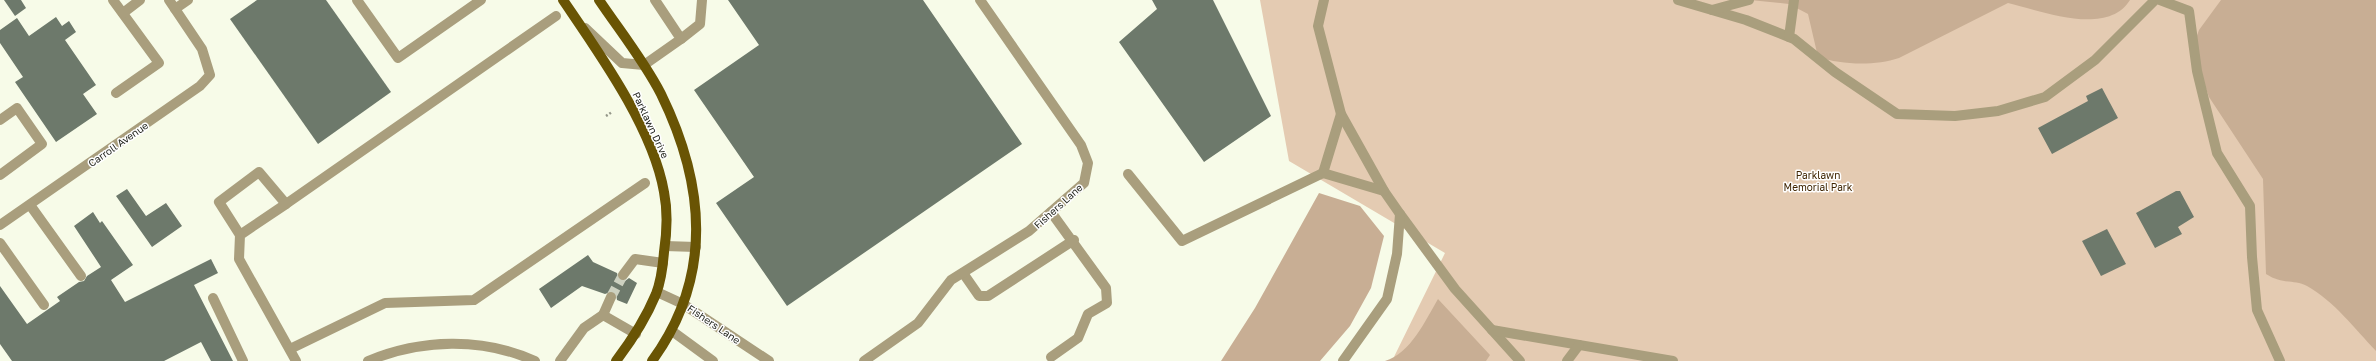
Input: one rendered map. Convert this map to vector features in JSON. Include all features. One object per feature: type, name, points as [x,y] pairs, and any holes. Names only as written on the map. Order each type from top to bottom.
[{"type":"main road","name":"Parklawn Drive","points":[[563,0],[611,72],[655,159],[664,192],[667,221],[663,263],[657,292],[636,334],[616,361]]},
{"type":"main road","name":"Parklawn Drive","points":[[600,0],[644,65],[660,93],[677,132],[691,176],[697,218],[696,247],[683,304],[672,331],[652,361]]},
{"type":"street","points":[[113,0],[159,63],[116,93]]},
{"type":"street","points":[[122,13],[140,0]]},
{"type":"street","points":[[169,0],[175,9],[188,0]]},
{"type":"street","points":[[357,0],[398,58],[481,0]]},
{"type":"street","points":[[654,0],[681,39]]},
{"type":"street","points":[[578,22],[622,63],[644,65],[700,24],[702,0]]},
{"type":"street","name":"Fishers Lane","points":[[864,361],[918,323],[951,280],[1029,232],[1084,183],[1088,163],[1081,145],[980,0]]},
{"type":"street","points":[[1324,0],[1318,26],[1341,114],[1384,191],[1455,290],[1520,361]]},
{"type":"street","points":[[1678,0],[1746,20],[1788,37],[1897,114],[1969,114],[1998,111],[2045,97],[2095,60],[2155,0]]},
{"type":"street","points":[[1712,10],[1749,0]]},
{"type":"street","points":[[1788,37],[1794,0]]},
{"type":"street","points":[[2160,0],[2189,11],[2197,71],[2217,153],[2250,206],[2252,257],[2257,310],[2280,361]]},
{"type":"street","name":"Carroll Avenue","points":[[0,225],[200,86],[210,75],[202,49],[175,9]]},
{"type":"street","points":[[240,235],[556,16]]},
{"type":"street","points":[[0,120],[17,108],[42,144],[0,175]]},
{"type":"street","points":[[1323,174],[1341,114]]},
{"type":"street","points":[[286,204],[259,172],[219,202],[240,235],[239,259],[296,361]]},
{"type":"street","points":[[1128,174],[1182,241],[1323,174],[1384,191]]},
{"type":"street","points":[[290,349],[385,303],[474,300],[646,183]]},
{"type":"street","points":[[30,205],[81,276]]},
{"type":"street","points":[[1051,212],[1074,240],[1106,288],[1107,303],[1088,314],[1078,338],[1051,357]]},
{"type":"street","points":[[1343,361],[1387,299],[1397,254],[1400,214]]},
{"type":"street","points":[[963,273],[979,296],[988,296],[1074,240]]},
{"type":"street","points":[[0,243],[44,305]]},
{"type":"street","points":[[665,246],[696,247]]},
{"type":"street","points":[[622,275],[635,259],[663,263]]},
{"type":"street","name":"Fishers Lane","points":[[657,292],[683,304],[769,361]]},
{"type":"street","points":[[560,361],[584,328],[603,315],[612,297]]},
{"type":"street","points":[[213,298],[243,361]]},
{"type":"street","points":[[603,315],[636,334]]},
{"type":"street","points":[[1492,330],[1673,361]]},
{"type":"street","points":[[672,331],[713,361]]},
{"type":"street","points":[[368,361],[414,346],[443,344],[480,345],[524,356],[535,361]]},
{"type":"street","points":[[1567,361],[1578,345]]},
{"type":"path","points":[[606,116],[612,112]]},
{"type":"green space","name":"Parklawn Memorial Park","points":[[1260,0],[2333,0],[2376,150],[2376,361],[1392,361],[1445,253],[1289,161]]},
{"type":"shaded area","points":[[1750,0],[2130,0],[2120,11],[2106,17],[2090,19],[2055,15],[2008,3],[1899,58],[1890,61],[1858,64],[1837,62],[1818,57],[1808,14],[1789,4]]},
{"type":"shaded area","points":[[2221,0],[2376,0],[2376,351],[2335,307],[2317,292],[2302,284],[2278,280],[2266,274],[2263,179],[2209,97],[2195,57],[2194,44],[2199,30]]},
{"type":"shaded area","points":[[1319,193],[1360,206],[1384,236],[1371,288],[1350,326],[1320,361],[1221,361],[1255,308]]},
{"type":"shaded area","points":[[1438,299],[1490,355],[1486,361],[1385,361],[1394,357],[1410,344]]},
{"type":"building","points":[[4,0],[21,0],[26,8],[15,16]]},
{"type":"building","points":[[257,0],[326,0],[391,92],[318,144],[230,19]]},
{"type":"building","points":[[728,0],[923,0],[1022,144],[787,306],[716,203],[754,177],[694,90],[759,45]]},
{"type":"building","points":[[1152,0],[1213,0],[1271,116],[1204,162],[1119,42],[1157,9]]},
{"type":"building","points":[[56,17],[62,26],[69,21],[76,32],[65,40],[96,85],[83,94],[97,114],[56,142],[15,82],[23,77],[0,43],[0,30],[17,18],[29,36]]},
{"type":"building","points":[[2102,88],[2118,118],[2052,154],[2038,128],[2088,101],[2086,96]]},
{"type":"building","points":[[127,189],[146,216],[166,203],[182,226],[152,247],[116,196]]},
{"type":"building","points":[[2176,191],[2180,191],[2194,217],[2178,227],[2182,234],[2155,248],[2136,213]]},
{"type":"building","points":[[93,212],[100,223],[102,221],[133,265],[111,280],[125,302],[211,259],[218,273],[194,285],[233,361],[211,361],[201,342],[164,361],[12,361],[0,344],[0,286],[27,324],[60,301],[57,297],[79,282],[84,281],[87,276],[101,267],[74,226]]},
{"type":"building","points":[[2107,229],[2126,264],[2101,276],[2082,241]]},
{"type":"building","points":[[588,255],[593,262],[617,273],[619,280],[625,281],[629,278],[637,283],[627,304],[617,300],[616,294],[613,291],[605,294],[582,286],[551,308],[539,289]]},
{"type":"tunnel","points":[[611,297],[623,275]]}]
